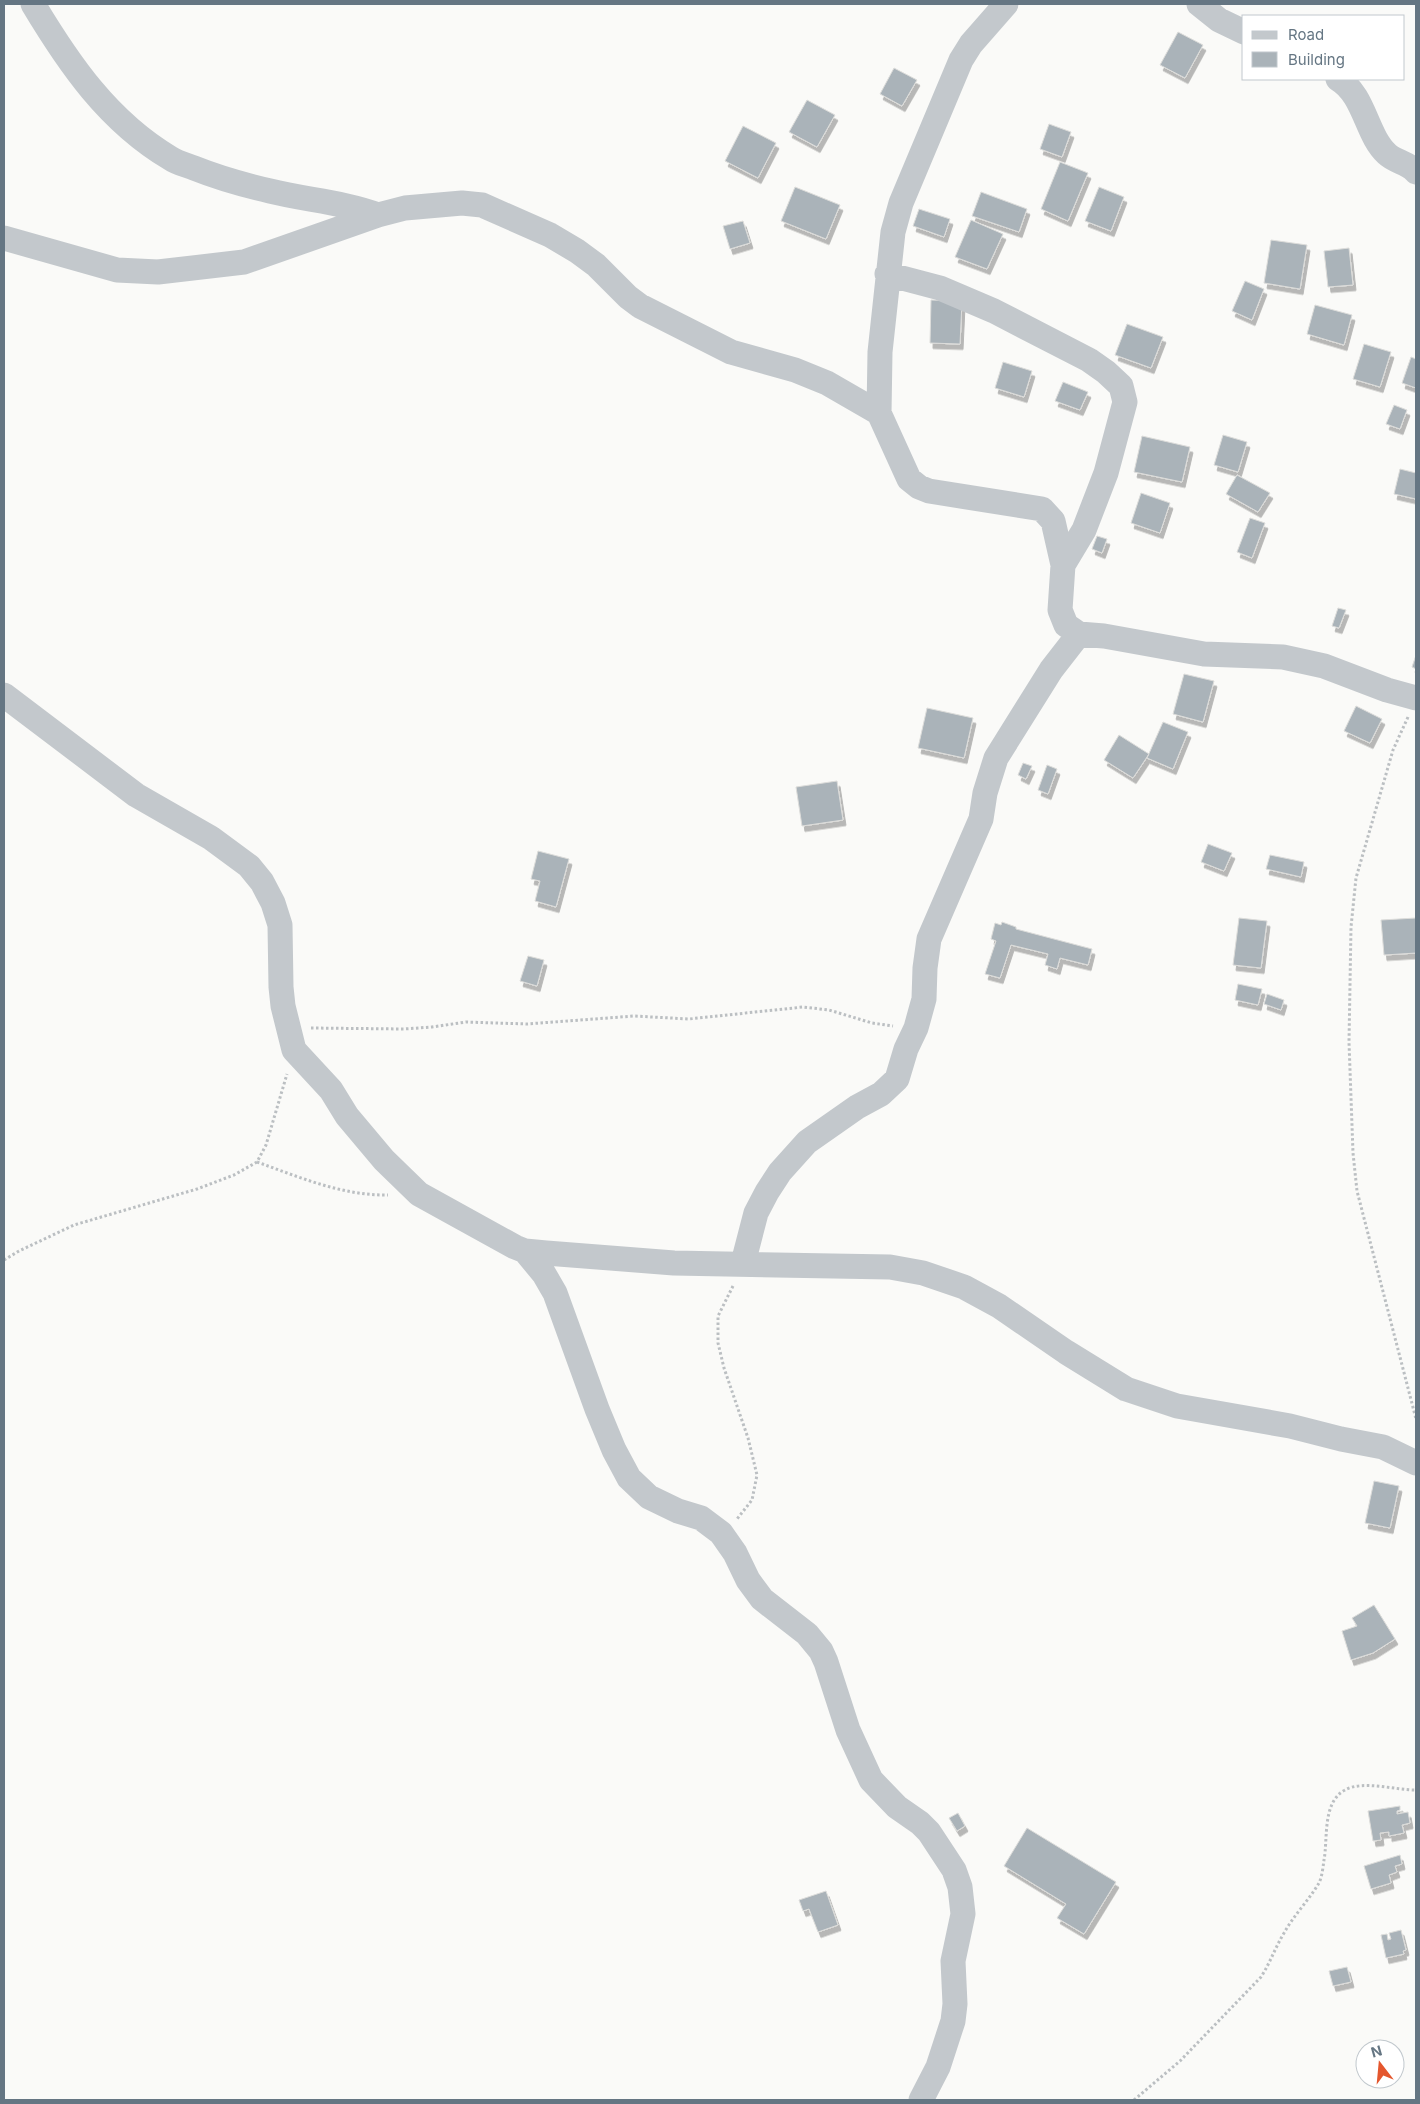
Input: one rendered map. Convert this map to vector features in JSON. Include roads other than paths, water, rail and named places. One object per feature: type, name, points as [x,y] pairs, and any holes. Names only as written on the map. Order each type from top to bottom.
[{"type":"street","points":[[33,4],[57,44],[81,78],[102,103],[124,126],[171,159],[222,179],[274,192],[359,208],[378,215]]},
{"type":"street","points":[[1006,4],[970,44],[961,60],[901,203],[893,232],[880,352],[880,413],[910,479],[919,487],[929,491],[1042,509],[1053,521],[1063,565],[1060,610],[1066,625],[1079,634],[1104,636],[1204,654],[1283,657],[1324,666],[1387,690],[1412,706]]},
{"type":"street","points":[[1199,4],[1219,20],[1242,31]]},
{"type":"street","points":[[1340,80],[1345,83],[1354,94],[1387,154],[1411,166],[1416,172]]},
{"type":"street","points":[[4,238],[117,270],[158,272],[244,262],[378,215],[405,208],[462,203],[482,205],[550,235],[577,251],[596,265],[628,297],[640,306],[731,352],[795,370],[827,383],[880,413]]},
{"type":"street","points":[[888,274],[940,288],[994,311],[1089,360],[1121,386],[1126,402],[1109,466],[1084,530],[1063,565]]},
{"type":"street","points":[[742,1263],[756,1213],[780,1172],[807,1142],[857,1107],[881,1094],[897,1078],[906,1049],[916,1028],[924,999],[925,968],[929,939],[981,819],[985,793],[996,758],[1042,684],[1079,634]]},
{"type":"street","points":[[4,695],[136,795],[210,838],[249,866],[262,882],[273,903],[280,925],[283,1006],[294,1050],[331,1090],[347,1116],[384,1160],[419,1194],[476,1227],[525,1251],[674,1262],[890,1267],[923,1273],[964,1287],[999,1306],[1066,1352],[1126,1389],[1176,1406],[1290,1426],[1341,1440],[1383,1447],[1416,1463]]},
{"type":"street","points":[[525,1251],[544,1274],[555,1293],[597,1409],[614,1450],[629,1478],[649,1497],[678,1511],[700,1518],[721,1533],[735,1553],[748,1580],[762,1599],[807,1634],[821,1651],[831,1673],[848,1730],[870,1780],[897,1807],[920,1823],[929,1832],[954,1870],[960,1887],[963,1914],[953,1960],[955,2004],[953,2021],[949,2040],[921,2100]]}]
